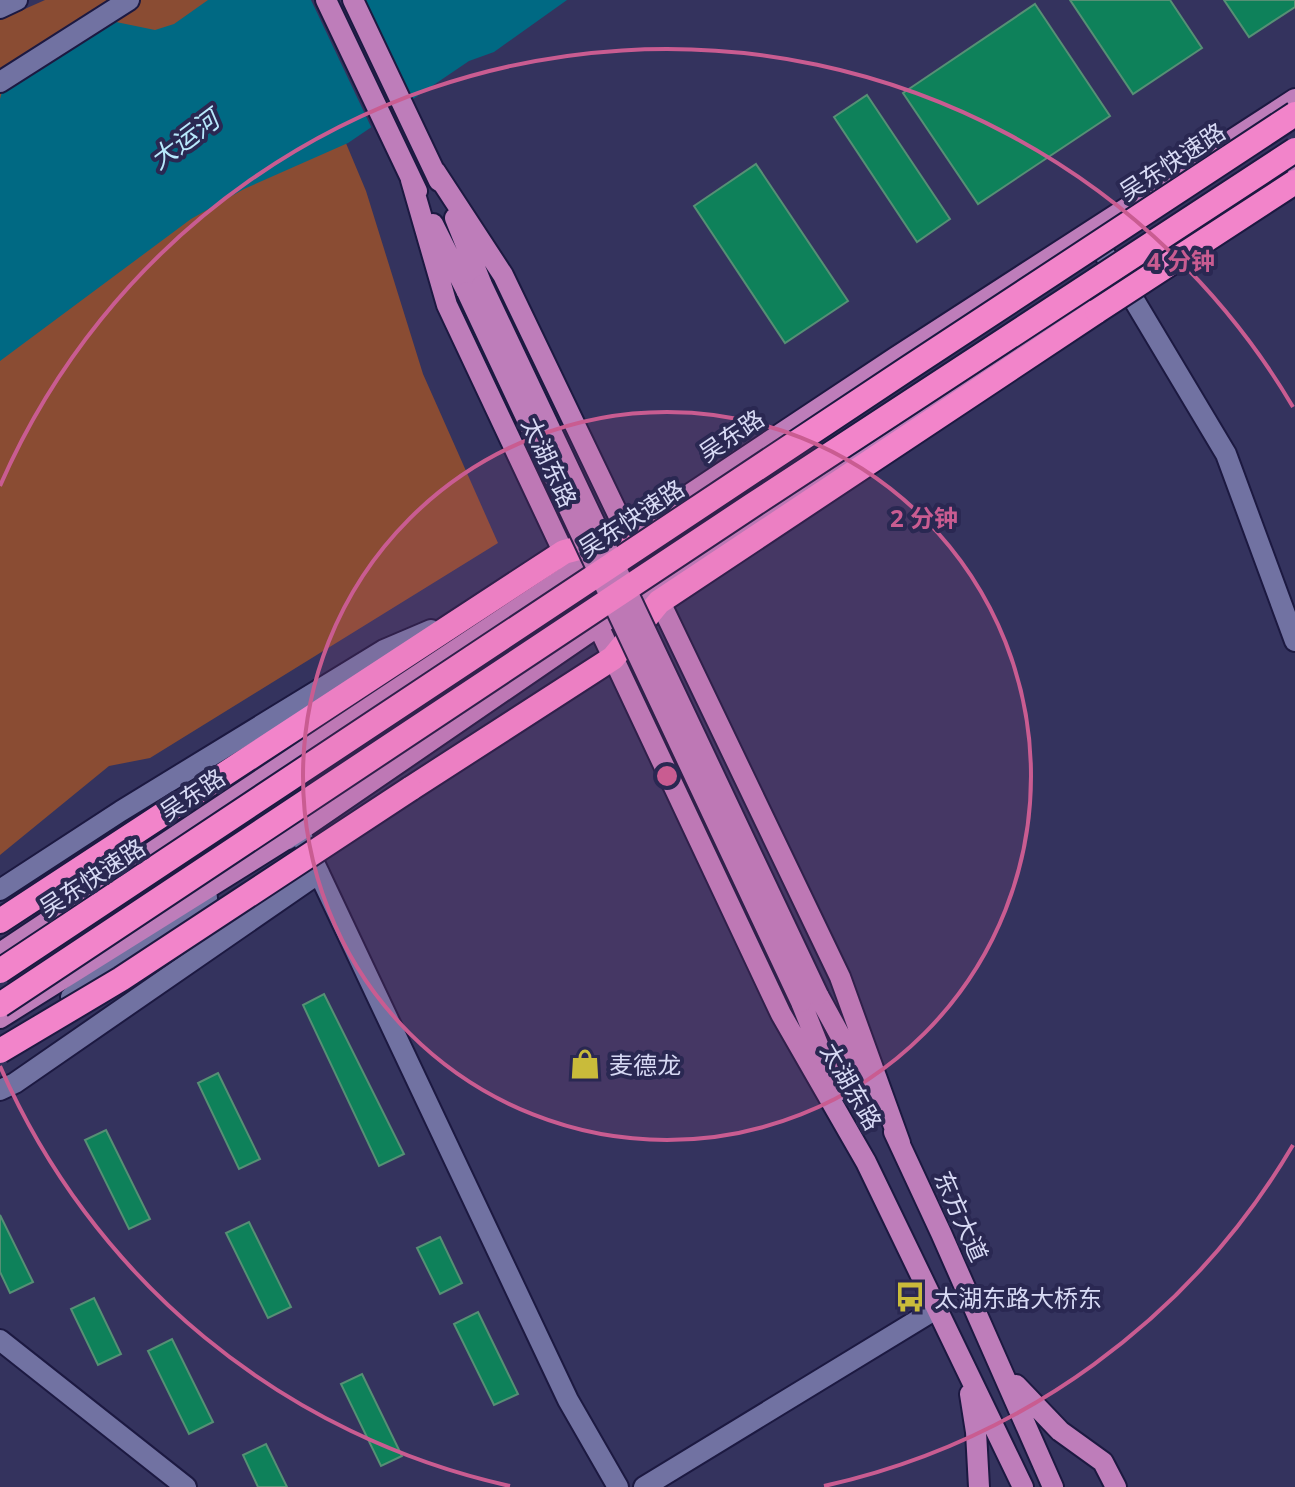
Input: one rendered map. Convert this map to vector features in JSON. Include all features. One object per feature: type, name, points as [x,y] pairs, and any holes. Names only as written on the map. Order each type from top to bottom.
[{"type":"highway","name":"吴东快速路","points":[[0,971],[1295,114]]},
{"type":"highway","points":[[0,1005],[764,497],[1295,150]]},
{"type":"highway","points":[[0,1051],[121,979],[613,658],[656,595],[1295,182]]},
{"type":"highway","points":[[0,921],[472,613],[568,562],[628,535]]},
{"type":"main road","name":"太湖东路","points":[[326,0],[810,999],[900,1143]]},
{"type":"main road","name":"太湖东路","points":[[353,0],[435,171],[482,285],[810,999],[866,1162]]},
{"type":"main road","name":"吴东路","points":[[628,535],[1295,99]]},
{"type":"main road","points":[[0,1018],[299,831],[598,626],[656,595],[1295,167]]},
{"type":"main road","name":"太湖东路","points":[[435,171],[503,275],[840,977],[900,1143]]},
{"type":"main road","name":"太湖东路","points":[[411,180],[447,305],[781,1014],[866,1162]]},
{"type":"main road","name":"吴东路","points":[[0,953],[568,562]]},
{"type":"main road","name":"东方大道","points":[[900,1143],[1050,1482]]},
{"type":"main road","points":[[866,1162],[1023,1487]]},
{"type":"main road","points":[[996,1355],[1030,1403],[1060,1431],[1103,1462],[1116,1487]]},
{"type":"main road","points":[[963,1367],[976,1432],[981,1487],[1003,1477],[1023,1487]]},
{"type":"main road","points":[[1050,1482],[1049,1465],[1057,1454],[1070,1449],[1090,1453]]},
{"type":"street","points":[[0,8],[17,0]]},
{"type":"street","points":[[0,82],[129,0]]},
{"type":"street","points":[[1090,233],[1122,280],[1226,454],[1295,641]]},
{"type":"street","points":[[0,890],[121,811],[384,650],[472,613]]},
{"type":"street","points":[[0,1045],[49,1014],[299,831],[568,1400],[618,1487]]},
{"type":"street","points":[[0,1090],[319,873]]},
{"type":"street","points":[[644,1487],[936,1309]]},
{"type":"street","points":[[0,1340],[186,1487]]},
{"type":"shaded area","points":[[45,0],[286,0],[366,191],[423,374],[498,543],[150,758],[109,766],[0,855],[0,20]]},
{"type":"water","name":"大运河","points":[[208,0],[567,0],[494,52],[469,61],[348,143],[244,189],[191,219],[0,361],[0,99],[3,88],[44,68],[116,22],[155,30],[174,24]]},
{"type":"pier","points":[[311,0],[362,0],[412,105],[373,131]]},
{"type":"building","points":[[1070,0],[1170,0],[1202,48],[1133,94]]},
{"type":"building","points":[[1224,0],[1295,0],[1295,7],[1249,37]]},
{"type":"building","points":[[1035,4],[1110,116],[978,204],[903,93]]},
{"type":"building","points":[[867,95],[950,219],[917,242],[834,117]]},
{"type":"building","points":[[756,164],[848,301],[785,343],[694,206]]},
{"type":"building","points":[[324,994],[404,1154],[379,1166],[303,1005]]},
{"type":"building","points":[[218,1073],[260,1159],[239,1169],[198,1083]]},
{"type":"building","points":[[106,1130],[150,1219],[129,1229],[85,1140]]},
{"type":"building","points":[[0,1215],[33,1282],[10,1293],[0,1272]]},
{"type":"building","points":[[249,1222],[291,1307],[268,1318],[226,1233]]},
{"type":"building","points":[[440,1237],[462,1283],[440,1294],[417,1248]]},
{"type":"building","points":[[94,1298],[121,1354],[98,1365],[71,1309]]},
{"type":"building","points":[[478,1312],[518,1394],[494,1405],[454,1324]]},
{"type":"building","points":[[172,1339],[213,1422],[189,1434],[148,1351]]},
{"type":"building","points":[[362,1374],[402,1456],[381,1466],[341,1384]]},
{"type":"building","points":[[266,1444],[287,1487],[258,1487],[243,1455]]},
{"type":"place","name":"麦德龙","points":[[585,1064]]},
{"type":"place","name":"太湖东路大桥东","points":[[910,1297]]}]
